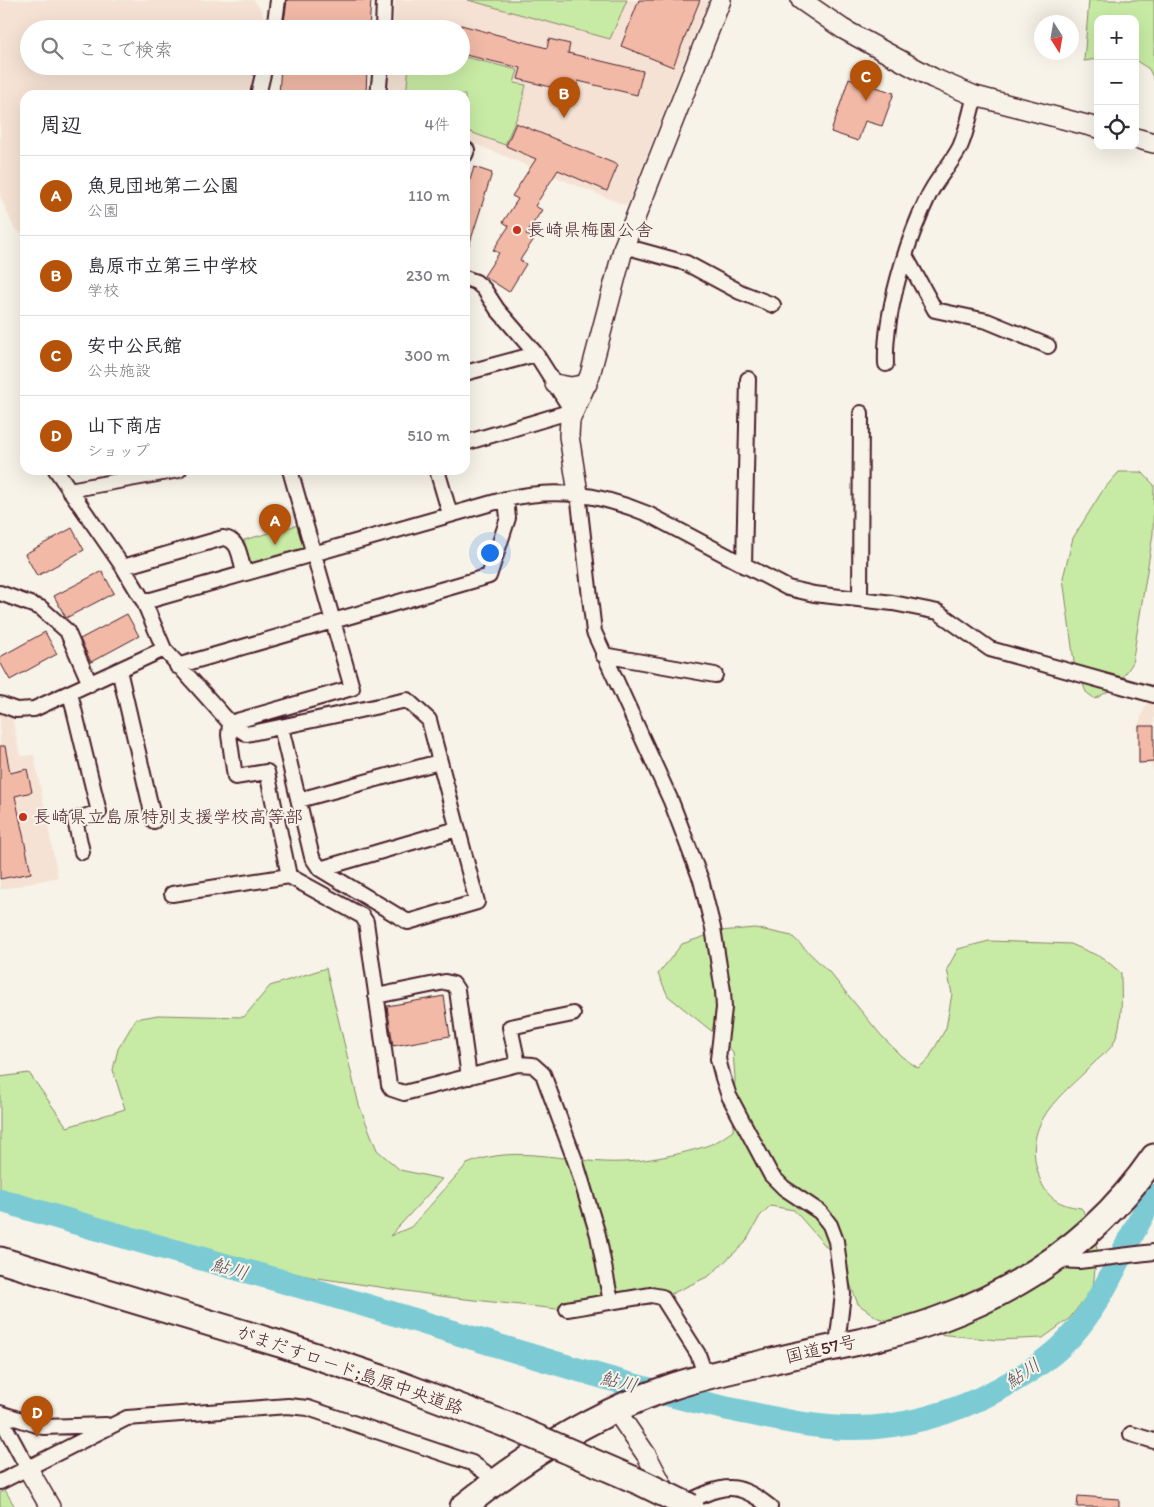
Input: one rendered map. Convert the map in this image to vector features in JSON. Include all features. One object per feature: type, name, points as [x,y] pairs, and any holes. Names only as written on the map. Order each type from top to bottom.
[{"type":"highway","name":"国道57号","points":[[463,1507],[496,1480],[569,1433],[615,1409],[659,1391],[706,1377],[906,1330],[941,1319],[1011,1287],[1054,1260],[1110,1213],[1154,1157]]},
{"type":"highway","name":"がまだすロード;島原中央道路","points":[[7,1262],[289,1347],[399,1384],[510,1426],[642,1483],[691,1507]]},
{"type":"street","points":[[275,20],[278,0]]},
{"type":"street","points":[[383,20],[384,0]]},
{"type":"street","points":[[721,0],[624,246],[586,384],[572,411],[569,428],[594,632],[671,801],[701,880],[713,928],[724,1008],[718,1059],[730,1096],[772,1175],[784,1188],[820,1212],[830,1225],[836,1241],[843,1294],[837,1345]]},
{"type":"street","points":[[801,0],[843,29],[933,78],[975,96],[1094,127]]},
{"type":"street","points":[[259,90],[263,75]]},
{"type":"street","points":[[379,90],[380,75]]},
{"type":"street","points":[[886,364],[885,342],[889,312],[906,256],[927,198],[959,148],[975,96]]},
{"type":"street","points":[[1139,139],[1154,143]]},
{"type":"street","points":[[624,246],[686,263],[740,292],[773,304]]},
{"type":"street","points":[[906,256],[935,310],[987,322],[1048,346]]},
{"type":"street","points":[[470,280],[484,289],[497,309],[536,354],[572,411]]},
{"type":"street","points":[[470,372],[536,354]]},
{"type":"street","points":[[744,566],[748,379]]},
{"type":"street","points":[[555,384],[571,387],[586,384]]},
{"type":"street","points":[[470,442],[572,411]]},
{"type":"street","points":[[860,413],[860,598]]},
{"type":"street","points":[[59,475],[123,567],[144,602],[164,649],[177,666],[230,723],[248,734],[407,700],[429,720],[478,902],[408,922],[320,869],[312,857],[282,727]]},
{"type":"street","points":[[69,490],[152,475]]},
{"type":"street","points":[[230,723],[352,688],[291,475]]},
{"type":"street","points":[[438,475],[450,514]]},
{"type":"street","points":[[144,602],[314,552],[506,499],[550,491],[578,493],[629,506],[648,514],[788,588],[814,594],[860,598],[938,612],[990,649],[1154,695]]},
{"type":"street","points":[[177,666],[489,576],[508,518],[506,499]]},
{"type":"street","points":[[123,567],[228,538],[236,545],[244,573]]},
{"type":"street","points":[[0,593],[41,608],[67,631],[90,684]]},
{"type":"street","points":[[0,704],[25,711],[34,709],[164,649]]},
{"type":"street","points":[[603,655],[715,675]]},
{"type":"street","points":[[119,670],[154,821]]},
{"type":"street","points":[[70,693],[99,812],[76,820],[82,852]]},
{"type":"street","points":[[230,723],[229,735],[235,777],[267,772],[290,876]]},
{"type":"street","points":[[299,800],[439,762]]},
{"type":"street","points":[[320,869],[457,829]]},
{"type":"street","points":[[172,894],[290,876],[362,916],[366,922],[389,1085],[392,1090],[404,1093],[518,1064],[533,1065],[543,1074],[576,1163],[595,1226],[611,1302]]},
{"type":"street","points":[[376,996],[445,982],[453,984],[456,990],[469,1077]]},
{"type":"street","points":[[518,1064],[510,1027],[573,1014]]},
{"type":"street","points":[[1054,1260],[1079,1262],[1154,1252]]},
{"type":"street","points":[[567,1309],[651,1295],[662,1297],[698,1354],[706,1377]]},
{"type":"street","points":[[0,1482],[127,1418],[280,1407],[308,1408],[472,1463],[496,1480]]},
{"type":"street","points":[[615,1409],[647,1456],[675,1507],[723,1488],[739,1488],[754,1494],[770,1507]]},
{"type":"street","points":[[0,1413],[43,1427],[111,1425]]},
{"type":"street","points":[[0,1417],[50,1507]]},
{"type":"street","points":[[1131,1434],[1154,1441]]},
{"type":"shaded area","points":[[0,0],[254,0],[262,11],[264,20],[20,20],[20,75],[257,75],[252,90],[20,90],[20,232],[14,228],[0,196]]},
{"type":"shaded area","points":[[395,0],[708,0],[627,206],[470,142],[470,90],[387,90],[388,75],[470,75],[470,20],[394,20]]},
{"type":"shaded area","points":[[1147,702],[1154,704],[1154,772],[1151,764],[1138,764],[1138,725]]},
{"type":"shaded area","name":"長崎県立島原特別支援学校高等部","points":[[0,712],[12,717],[20,756],[34,755],[58,877],[0,890]]},
{"type":"green space","points":[[468,0],[627,0],[610,39]]},
{"type":"green space","points":[[1089,0],[1154,0],[1154,80],[1149,69],[1139,63],[1139,15],[1094,15],[1094,60],[1084,61]]},
{"type":"green space","points":[[470,58],[518,70],[514,83],[526,85],[520,110],[505,145],[470,132],[470,90],[407,90],[408,75],[470,75]]},
{"type":"green space","points":[[1119,472],[1142,472],[1154,485],[1153,534],[1132,664],[1117,686],[1095,699],[1086,692],[1074,662],[1063,578],[1073,538],[1103,490]]},
{"type":"green space","points":[[298,525],[305,549],[251,564],[244,540]]},
{"type":"green space","points":[[755,928],[792,936],[830,973],[880,1034],[901,1056],[918,1068],[928,1060],[946,1028],[952,994],[947,969],[958,949],[989,941],[1071,944],[1103,958],[1121,973],[1119,1027],[1113,1044],[1048,1110],[1040,1124],[1036,1138],[1034,1154],[1038,1173],[1044,1188],[1048,1194],[1059,1202],[1081,1208],[1093,1224],[1097,1249],[1093,1288],[1069,1319],[1043,1338],[997,1340],[937,1334],[878,1318],[858,1304],[843,1266],[794,1210],[770,1206],[760,1216],[745,1243],[709,1276],[650,1304],[566,1310],[447,1297],[311,1277],[109,1229],[0,1193],[0,1077],[29,1073],[67,1127],[125,1109],[113,1070],[118,1049],[136,1019],[158,1015],[244,1017],[270,986],[326,968],[359,1105],[377,1150],[400,1170],[442,1179],[390,1236],[411,1227],[467,1164],[486,1158],[525,1154],[604,1162],[624,1162],[645,1160],[694,1150],[716,1142],[733,1131],[735,1078],[733,1052],[719,1037],[668,996],[658,974],[682,944],[720,931]]},
{"type":"green space","points":[[5,1490],[15,1507],[0,1507],[0,1493]]},
{"type":"building","points":[[287,0],[371,0],[370,20],[284,20]]},
{"type":"building","points":[[639,0],[700,0],[673,67],[621,46]]},
{"type":"building","points":[[470,27],[547,48],[549,39],[570,44],[568,53],[643,71],[637,95],[578,81],[575,93],[518,79],[521,68],[470,56]]},
{"type":"building","points":[[280,75],[367,75],[366,90],[279,90]]},
{"type":"building","points":[[849,78],[894,93],[882,126],[865,121],[858,141],[831,132]]},
{"type":"building","points":[[516,123],[618,165],[607,191],[558,170],[535,206],[542,210],[526,234],[534,239],[520,260],[526,264],[509,292],[484,276],[499,253],[493,250],[509,226],[503,222],[518,199],[512,196],[536,159],[506,146]]},
{"type":"building","points":[[474,167],[492,173],[470,243],[470,180]]},
{"type":"building","points":[[72,528],[84,550],[37,576],[25,554]]},
{"type":"building","points":[[102,571],[114,593],[66,618],[54,596]]},
{"type":"building","points":[[127,614],[139,636],[91,662],[80,639]]},
{"type":"building","points":[[45,632],[57,654],[10,680],[0,662],[0,657]]},
{"type":"building","points":[[1139,726],[1154,726],[1154,762],[1139,763]]},
{"type":"building","points":[[0,746],[5,746],[10,773],[27,769],[32,792],[15,796],[31,873],[0,879]]},
{"type":"building","points":[[444,996],[450,1036],[393,1046],[387,1006]]},
{"type":"building","points":[[1078,1496],[1119,1499],[1119,1507],[1077,1507]]},
{"type":"waterway","name":"鮎川","points":[[0,1200],[360,1304],[569,1367],[689,1400],[789,1422],[835,1428],[869,1428],[927,1418],[982,1398],[1029,1372],[1047,1358],[1072,1335],[1085,1319],[1106,1285],[1154,1196]]},
{"type":"place","name":"安中公民館","points":[[866,101]]},
{"type":"place","name":"島原市立第三中学校","points":[[564,118]]},
{"type":"place","name":"長崎県梅園公舎","points":[[517,230]]},
{"type":"place","name":"魚見団地第二公園","points":[[275,545]]},
{"type":"place","name":"長崎県立島原特別支援学校高等部","points":[[23,817]]},
{"type":"place","name":"山下商店","points":[[37,1437]]}]
